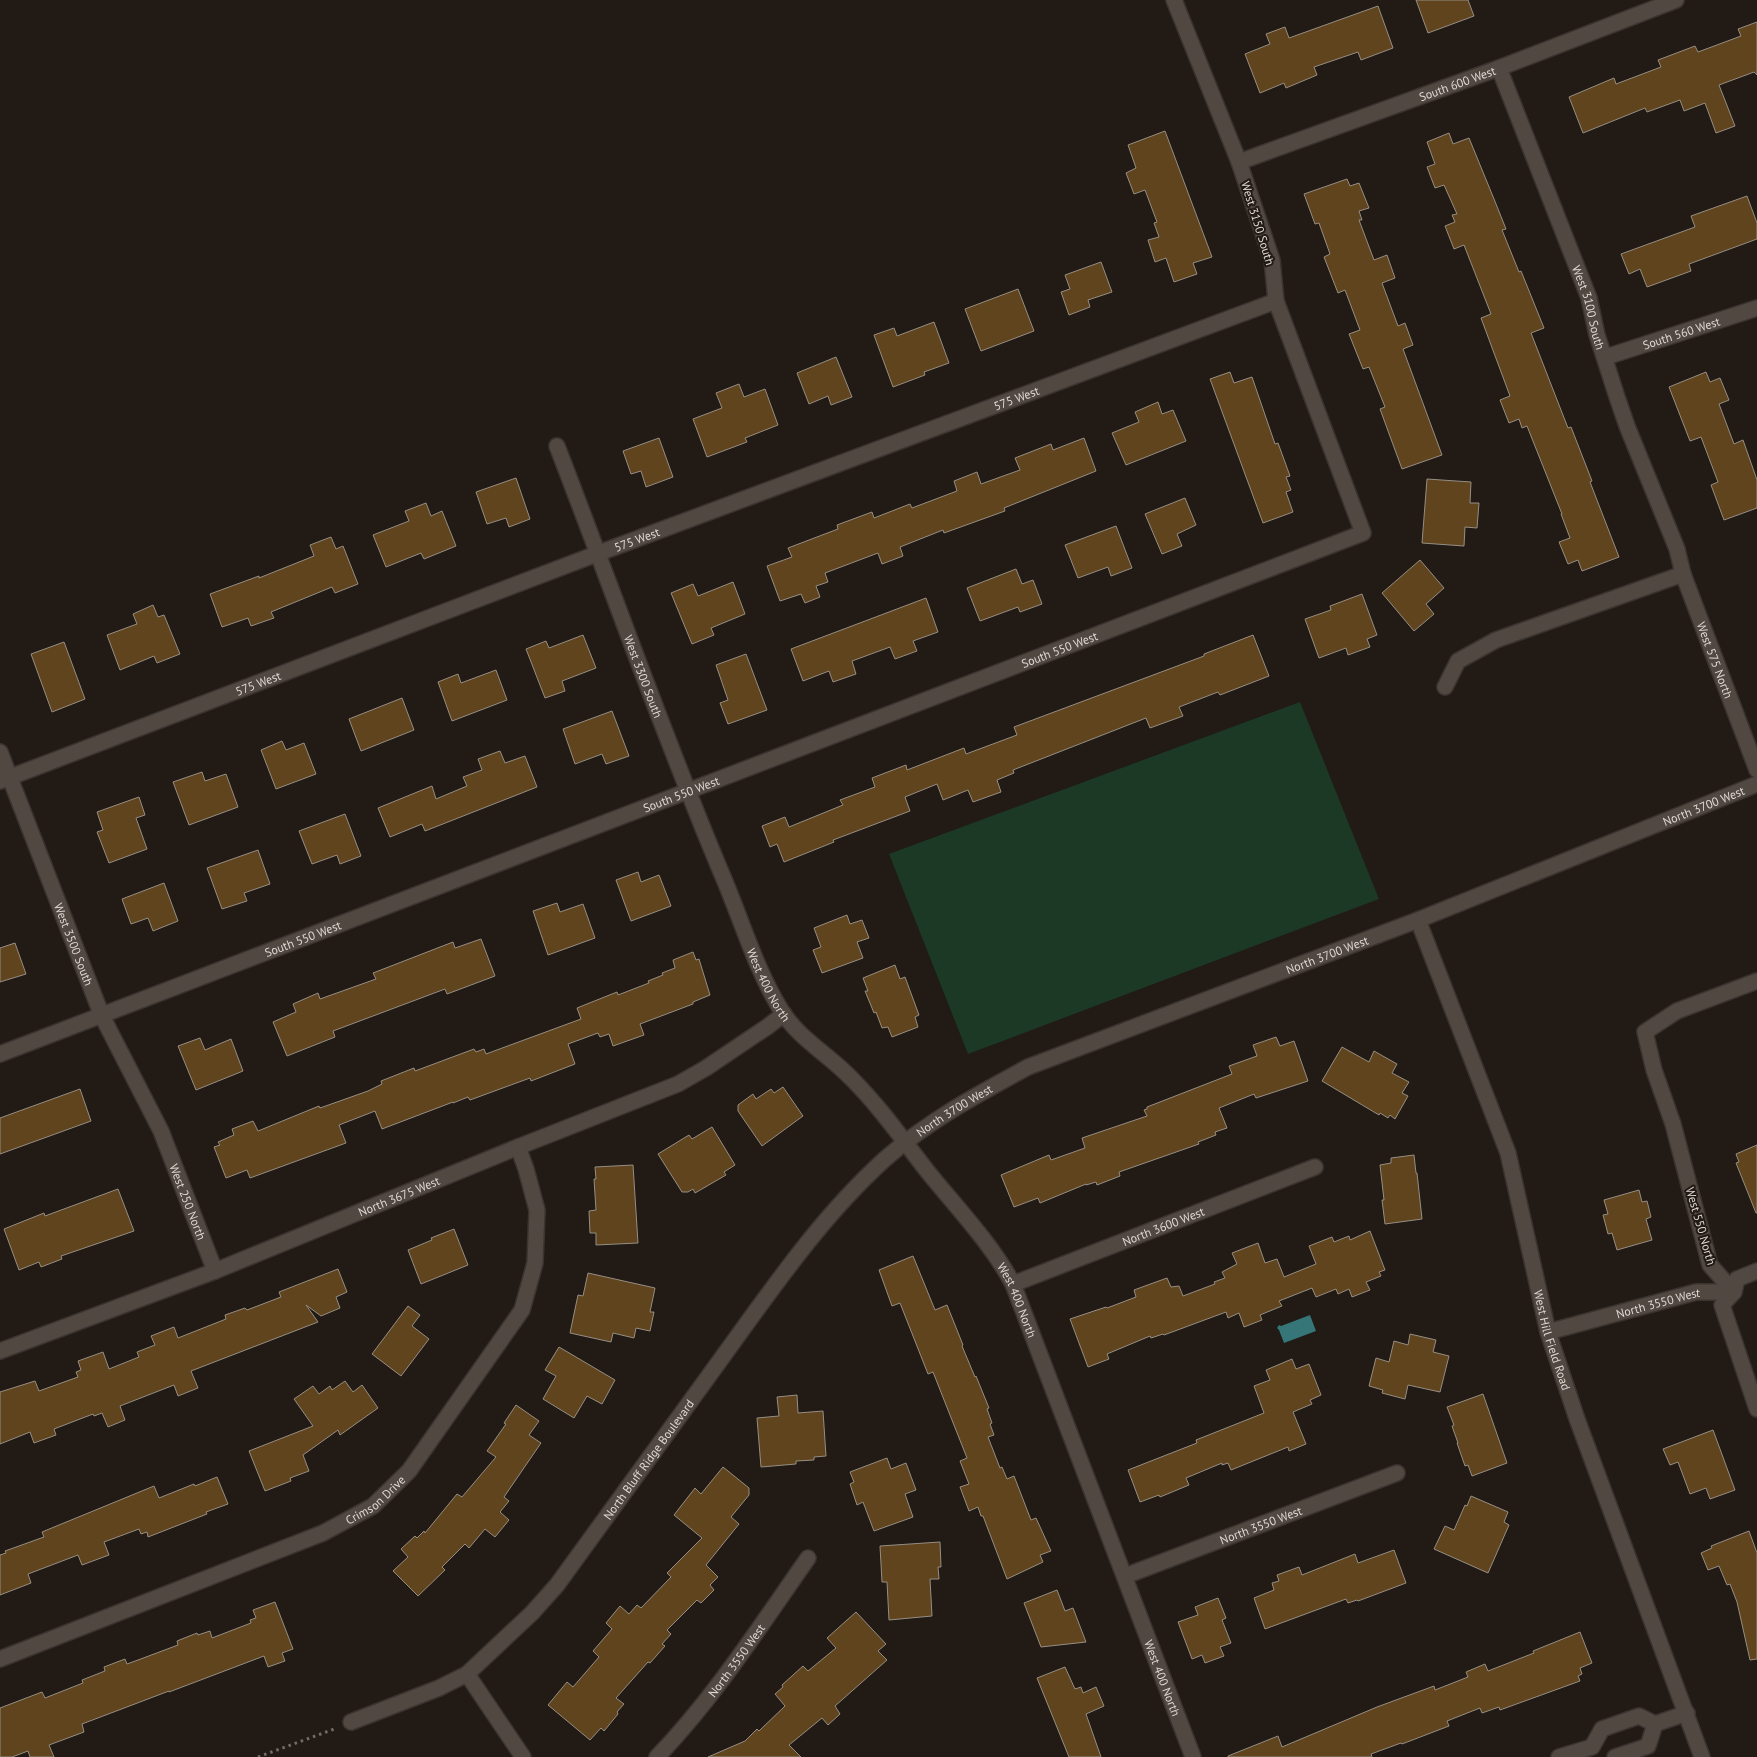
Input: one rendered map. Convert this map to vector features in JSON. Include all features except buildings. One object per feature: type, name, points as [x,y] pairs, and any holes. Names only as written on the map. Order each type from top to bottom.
[{"type":"street","name":"West 3150 South","points":[[1174,0],[1239,162],[1272,260],[1276,301],[1362,533]]},
{"type":"street","name":"South 600 West","points":[[1239,162],[1499,68],[1676,0]]},
{"type":"street","name":"West 3100 South","points":[[1499,68],[1589,298],[1598,335],[1628,426],[1677,549]]},
{"type":"street","name":"575 West","points":[[5,779],[599,553],[1276,301]]},
{"type":"street","name":"South 560 West","points":[[1606,357],[1757,308]]},
{"type":"street","name":"West 3300 South","points":[[557,446],[599,553],[688,793],[736,906]]},
{"type":"street","name":"South 550 West","points":[[0,1054],[688,793],[1362,533]]},
{"type":"street","name":"West 575 North","points":[[1677,549],[1683,574],[1757,770]]},
{"type":"street","points":[[1445,687],[1458,661],[1496,640],[1683,574]]},
{"type":"street","name":"West 3500 South","points":[[0,752],[5,779],[102,1016],[161,1131]]},
{"type":"street","name":"North 3700 West","points":[[906,1143],[926,1127],[980,1093],[1028,1067],[1418,920],[1757,784]]},
{"type":"street","name":"West 400 North","points":[[736,906],[768,989],[784,1014],[798,1031],[850,1077],[884,1113],[1001,1262],[1013,1284],[1193,1757]]},
{"type":"street","name":"West Hill Field Road","points":[[1418,920],[1508,1153],[1548,1332],[1577,1419],[1702,1757]]},
{"type":"street","name":"West 550 North","points":[[1734,1292],[1710,1265],[1673,1124],[1654,1070],[1645,1032],[1677,1011],[1757,981]]},
{"type":"street","name":"North 3675 West","points":[[0,1351],[215,1271],[518,1147],[678,1084],[706,1068],[784,1014]]},
{"type":"street","name":"West 250 North","points":[[161,1131],[215,1271]]},
{"type":"street","name":"North Bluff Ridge Boulevard","points":[[351,1722],[439,1688],[466,1674],[532,1613],[557,1584],[793,1260],[838,1206],[886,1159],[906,1143]]},
{"type":"street","name":"Crimson Drive","points":[[0,1659],[323,1533],[373,1506],[409,1471],[522,1310],[535,1263],[537,1210],[518,1147]]},
{"type":"street","name":"North 3600 West","points":[[1013,1284],[1315,1167]]},
{"type":"street","points":[[1757,1271],[1737,1278],[1734,1292],[1722,1305],[1757,1409]]},
{"type":"street","name":"North 3550 West","points":[[1548,1332],[1696,1292],[1734,1292]]},
{"type":"street","name":"North 3550 West","points":[[1125,1576],[1397,1473]]},
{"type":"street","name":"North 3550 West","points":[[657,1757],[681,1732],[808,1558]]},
{"type":"street","points":[[466,1674],[523,1757]]},
{"type":"street","points":[[1559,1757],[1592,1747],[1602,1728],[1639,1716],[1655,1724],[1687,1713]]},
{"type":"street","points":[[1615,1757],[1648,1746],[1655,1724]]},
{"type":"street","points":[[1592,1747],[1610,1757]]},
{"type":"path","points":[[258,1757],[351,1722]]},
{"type":"green space","points":[[1300,702],[1379,899],[968,1054],[889,854]]},
{"type":"water","points":[[1310,1315],[1316,1331],[1284,1343],[1277,1328],[1279,1325],[1281,1326]]}]
